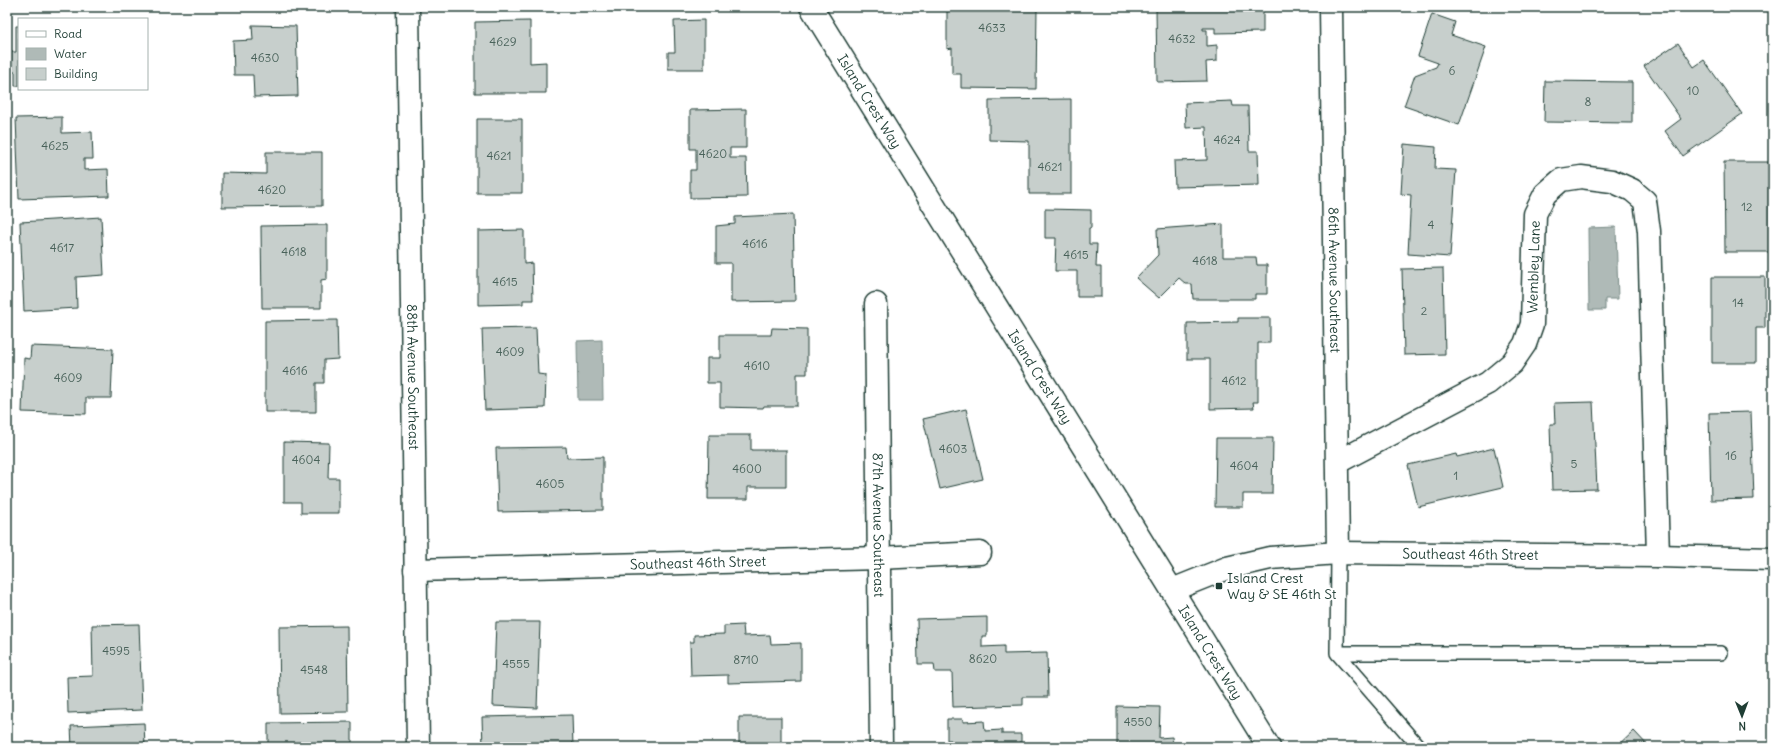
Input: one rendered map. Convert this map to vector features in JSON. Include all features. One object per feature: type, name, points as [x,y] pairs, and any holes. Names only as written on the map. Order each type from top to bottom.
[{"type":"street","name":"88th Avenue Southeast","points":[[408,7],[418,747]]},
{"type":"street","name":"Island Crest Way","points":[[810,7],[1269,747]]},
{"type":"street","name":"86th Avenue Southeast","points":[[1331,7],[1338,553]]},
{"type":"street","name":"Wembley Lane","points":[[1338,462],[1488,382],[1512,363],[1525,344],[1532,324],[1535,214],[1545,194],[1561,180],[1581,177],[1612,181],[1632,190],[1645,201],[1649,231],[1658,556]]},
{"type":"street","name":"87th Avenue Southeast","points":[[876,304],[882,747]]},
{"type":"street","name":"Southeast 46th Street","points":[[415,570],[879,558],[980,553]]},
{"type":"street","name":"Southeast 46th Street","points":[[1172,590],[1227,568],[1270,558],[1338,553],[1658,556],[1773,559]]},
{"type":"lane","points":[[1338,553],[1338,654],[1419,747]]},
{"type":"lane","points":[[1338,654],[1721,653]]},
{"type":"water","points":[[1616,227],[1618,299],[1605,299],[1605,310],[1589,310],[1588,228]]},
{"type":"water","points":[[602,340],[603,400],[578,400],[577,341]]},
{"type":"building","points":[[639,7],[673,7],[673,9],[639,11]]},
{"type":"building","points":[[947,7],[1037,7],[1036,89],[961,88],[961,74],[952,74],[952,48],[947,49]]},
{"type":"building","points":[[1156,7],[1263,7],[1263,32],[1215,33],[1215,28],[1203,28],[1203,30],[1207,30],[1207,46],[1217,45],[1217,61],[1206,62],[1207,81],[1157,82]]},
{"type":"building","points":[[1432,14],[1455,22],[1451,35],[1486,47],[1459,125],[1404,106],[1415,75],[1436,67],[1438,63],[1418,56]]},
{"type":"building","points":[[704,20],[704,69],[668,69],[668,52],[675,52],[674,21]]},
{"type":"building","points":[[530,21],[530,63],[546,62],[546,93],[475,93],[475,22]]},
{"type":"building","points":[[252,25],[296,26],[298,96],[254,97],[253,75],[234,75],[233,41],[253,40]]},
{"type":"building","points":[[16,26],[18,26],[18,86],[15,86],[15,72],[11,72],[11,52],[16,52]]},
{"type":"building","points":[[1678,43],[1694,67],[1704,60],[1742,114],[1683,156],[1665,131],[1681,119],[1644,66]]},
{"type":"building","points":[[1545,81],[1632,82],[1632,123],[1544,122]]},
{"type":"building","points":[[1071,99],[1071,194],[1029,194],[1029,141],[989,140],[989,100]]},
{"type":"building","points":[[1232,101],[1233,106],[1248,106],[1249,151],[1258,151],[1259,185],[1175,187],[1174,161],[1207,160],[1206,127],[1186,128],[1185,103]]},
{"type":"building","points":[[746,109],[746,148],[730,148],[730,158],[746,158],[747,197],[690,198],[690,170],[696,170],[696,149],[690,149],[690,110]]},
{"type":"building","points":[[62,117],[62,133],[92,132],[93,159],[84,159],[84,170],[108,169],[109,196],[19,199],[16,118]]},
{"type":"building","points":[[477,119],[522,119],[522,193],[477,193]]},
{"type":"building","points":[[1404,144],[1436,147],[1435,169],[1456,170],[1450,257],[1408,254],[1411,195],[1401,194]]},
{"type":"building","points":[[266,152],[322,152],[322,206],[222,207],[222,173],[266,174]]},
{"type":"building","points":[[1724,162],[1769,162],[1771,252],[1725,252]]},
{"type":"building","points":[[1045,209],[1091,210],[1089,244],[1097,244],[1096,267],[1101,267],[1101,297],[1077,297],[1077,271],[1055,271],[1056,238],[1045,238]]},
{"type":"building","points":[[793,214],[795,301],[731,302],[731,263],[716,263],[716,226],[735,224],[735,217]]},
{"type":"building","points":[[101,217],[104,275],[76,277],[77,308],[24,311],[20,222]]},
{"type":"building","points":[[1223,224],[1223,257],[1256,257],[1257,265],[1267,265],[1267,294],[1255,294],[1255,299],[1193,299],[1192,284],[1186,284],[1179,278],[1159,298],[1136,278],[1158,255],[1157,229]]},
{"type":"building","points":[[327,225],[327,279],[321,280],[321,308],[262,308],[261,226]]},
{"type":"building","points":[[524,230],[524,264],[532,263],[533,300],[523,300],[523,304],[478,305],[478,231]]},
{"type":"building","points":[[1443,268],[1445,354],[1404,355],[1402,269]]},
{"type":"building","points":[[1712,277],[1765,277],[1765,328],[1756,328],[1756,363],[1712,363]]},
{"type":"building","points":[[1238,318],[1270,318],[1270,343],[1258,343],[1258,402],[1253,402],[1254,408],[1210,409],[1210,359],[1187,359],[1187,323],[1238,322]]},
{"type":"building","points":[[337,320],[338,359],[324,360],[324,383],[316,383],[316,412],[265,412],[265,321]]},
{"type":"building","points":[[536,328],[538,374],[546,375],[545,408],[485,410],[482,329]]},
{"type":"building","points":[[772,328],[807,329],[807,374],[797,374],[797,406],[764,406],[763,408],[720,407],[720,383],[707,383],[707,358],[720,358],[720,335],[771,335]]},
{"type":"building","points":[[31,346],[113,349],[111,398],[86,398],[86,414],[22,412],[24,358],[30,359]]},
{"type":"building","points":[[1593,402],[1597,489],[1552,490],[1550,424],[1555,424],[1554,403]]},
{"type":"building","points":[[966,409],[983,479],[940,489],[923,419]]},
{"type":"building","points":[[1751,412],[1754,499],[1711,500],[1709,413]]},
{"type":"building","points":[[709,435],[751,435],[751,450],[786,450],[786,487],[748,487],[748,499],[708,499]]},
{"type":"building","points":[[1216,438],[1273,438],[1272,494],[1243,494],[1243,507],[1215,507]]},
{"type":"building","points":[[284,442],[329,443],[328,478],[339,478],[339,513],[301,513],[301,502],[284,502]]},
{"type":"building","points":[[566,447],[567,458],[603,457],[603,510],[498,512],[496,448]]},
{"type":"building","points":[[1494,448],[1503,487],[1418,507],[1408,465],[1456,454],[1457,457]]},
{"type":"building","points":[[987,617],[987,636],[982,636],[982,647],[1004,646],[1004,654],[1047,653],[1048,697],[1023,697],[1023,705],[953,707],[952,672],[935,672],[934,664],[918,664],[917,619]]},
{"type":"building","points":[[496,622],[540,622],[537,708],[493,706]]},
{"type":"building","points":[[139,624],[142,710],[68,713],[67,677],[93,676],[92,625]]},
{"type":"building","points":[[743,625],[744,636],[770,635],[771,644],[801,643],[801,681],[728,683],[728,675],[691,676],[690,642],[694,642],[694,635],[724,634],[724,626]]},
{"type":"building","points":[[347,626],[348,712],[280,713],[279,627]]},
{"type":"building","points":[[1117,706],[1160,707],[1159,738],[1172,737],[1173,747],[1117,747]]},
{"type":"building","points":[[572,715],[573,747],[483,747],[482,717]]},
{"type":"building","points":[[739,717],[781,717],[781,747],[739,747]]},
{"type":"building","points":[[947,719],[963,719],[963,722],[984,721],[985,731],[1002,730],[1002,734],[1021,734],[1021,747],[951,747],[951,740],[947,740]]},
{"type":"building","points":[[352,722],[352,747],[268,747],[268,723]]},
{"type":"building","points":[[144,723],[145,747],[72,747],[71,726]]},
{"type":"building","points":[[1634,731],[1649,747],[1617,747]]},
{"type":"place","name":"Island Crest Way & SE 46th St","points":[[1219,586]]}]
